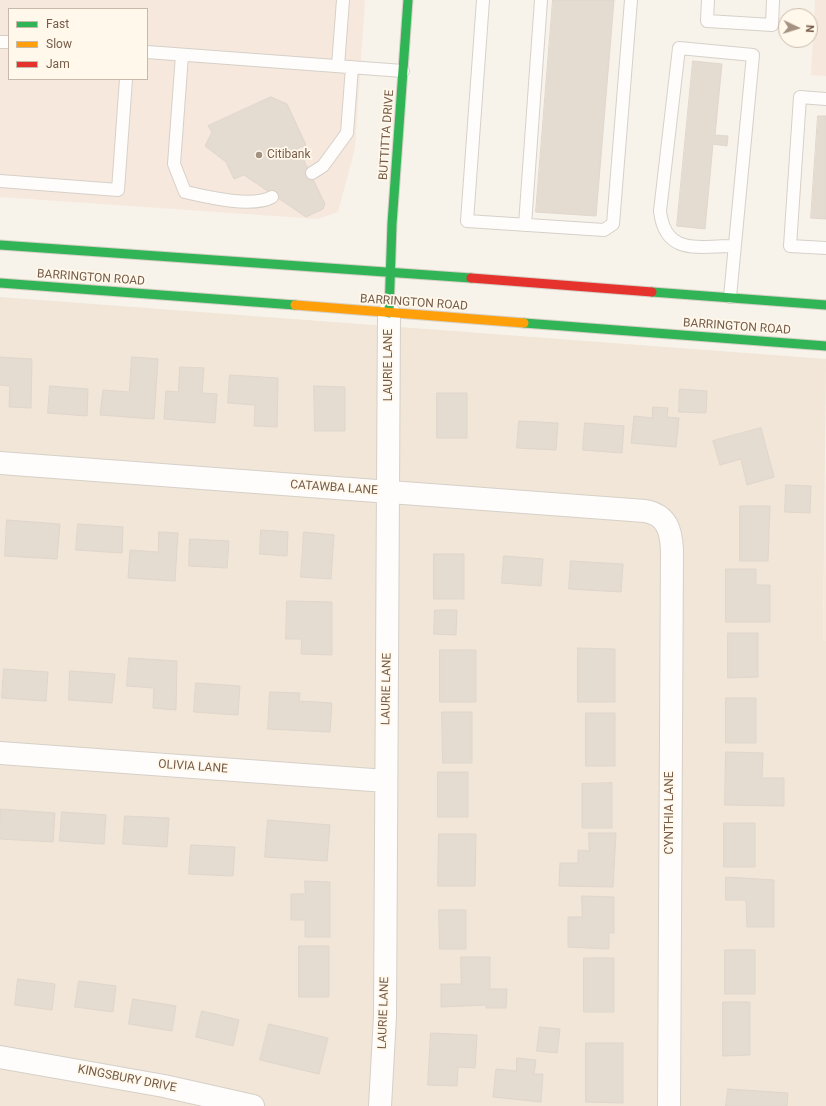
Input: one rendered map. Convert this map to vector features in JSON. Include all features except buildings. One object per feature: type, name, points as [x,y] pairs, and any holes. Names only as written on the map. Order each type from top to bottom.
[{"type":"main road","name":"BUTTITTA DRIVE","points":[[390,272],[408,0]]},
{"type":"main road","points":[[0,245],[390,272],[826,305]]},
{"type":"main road","name":"LAURIE LANE","points":[[389,313],[390,272]]},
{"type":"main road","name":"BARRINGTON ROAD","points":[[0,283],[826,346]]},
{"type":"street","name":"LAURIE LANE","points":[[380,1106],[385,1016],[389,313]]},
{"type":"street","name":"CATAWBA LANE","points":[[0,463],[645,511],[652,512],[665,520]]},
{"type":"street","name":"CYNTHIA LANE","points":[[665,520],[670,529],[672,550],[669,1106]]},
{"type":"street","name":"OLIVIA LANE","points":[[0,753],[386,781]]},
{"type":"street","name":"KINGSBURY DRIVE","points":[[0,1057],[103,1074],[253,1106]]},
{"type":"lane","points":[[338,66],[343,0]]},
{"type":"lane","points":[[483,0],[467,221],[604,230],[613,224],[631,0]]},
{"type":"lane","points":[[525,225],[541,0]]},
{"type":"lane","points":[[708,0],[707,21],[772,25],[773,0]]},
{"type":"lane","points":[[730,297],[753,55],[680,48],[660,211],[662,225],[666,234],[675,242],[686,245],[734,246]]},
{"type":"lane","points":[[148,52],[403,71]]},
{"type":"lane","points":[[182,55],[174,164],[185,192],[217,200],[264,202],[272,197]]},
{"type":"lane","points":[[312,173],[324,166],[347,133],[352,67]]},
{"type":"lane","points":[[0,181],[118,190],[126,80]]},
{"type":"lane","points":[[826,99],[800,97],[790,246],[826,248]]},
{"type":"shaded area","points":[[0,0],[365,0],[355,148],[338,212],[318,219],[0,197]]},
{"type":"shaded area","points":[[815,0],[826,0],[826,76],[811,75],[812,48],[818,48],[818,8],[815,8]]},
{"type":"shaded area","points":[[0,297],[826,359],[823,640],[826,641],[826,1106],[0,1106]]},
{"type":"shaded area","points":[[826,456],[826,641],[823,641]]},
{"type":"traffic: fast","points":[[389,313],[392,224],[408,0]]},
{"type":"traffic: fast","points":[[0,245],[471,278]]},
{"type":"traffic: fast","points":[[0,283],[295,305]]},
{"type":"traffic: fast","points":[[652,292],[826,305]]},
{"type":"traffic: fast","points":[[524,323],[826,346]]},
{"type":"traffic: slow","points":[[295,305],[524,323]]},
{"type":"traffic: jam","points":[[471,278],[652,292]]},
{"type":"place","name":"Citibank","points":[[259,155]]}]
